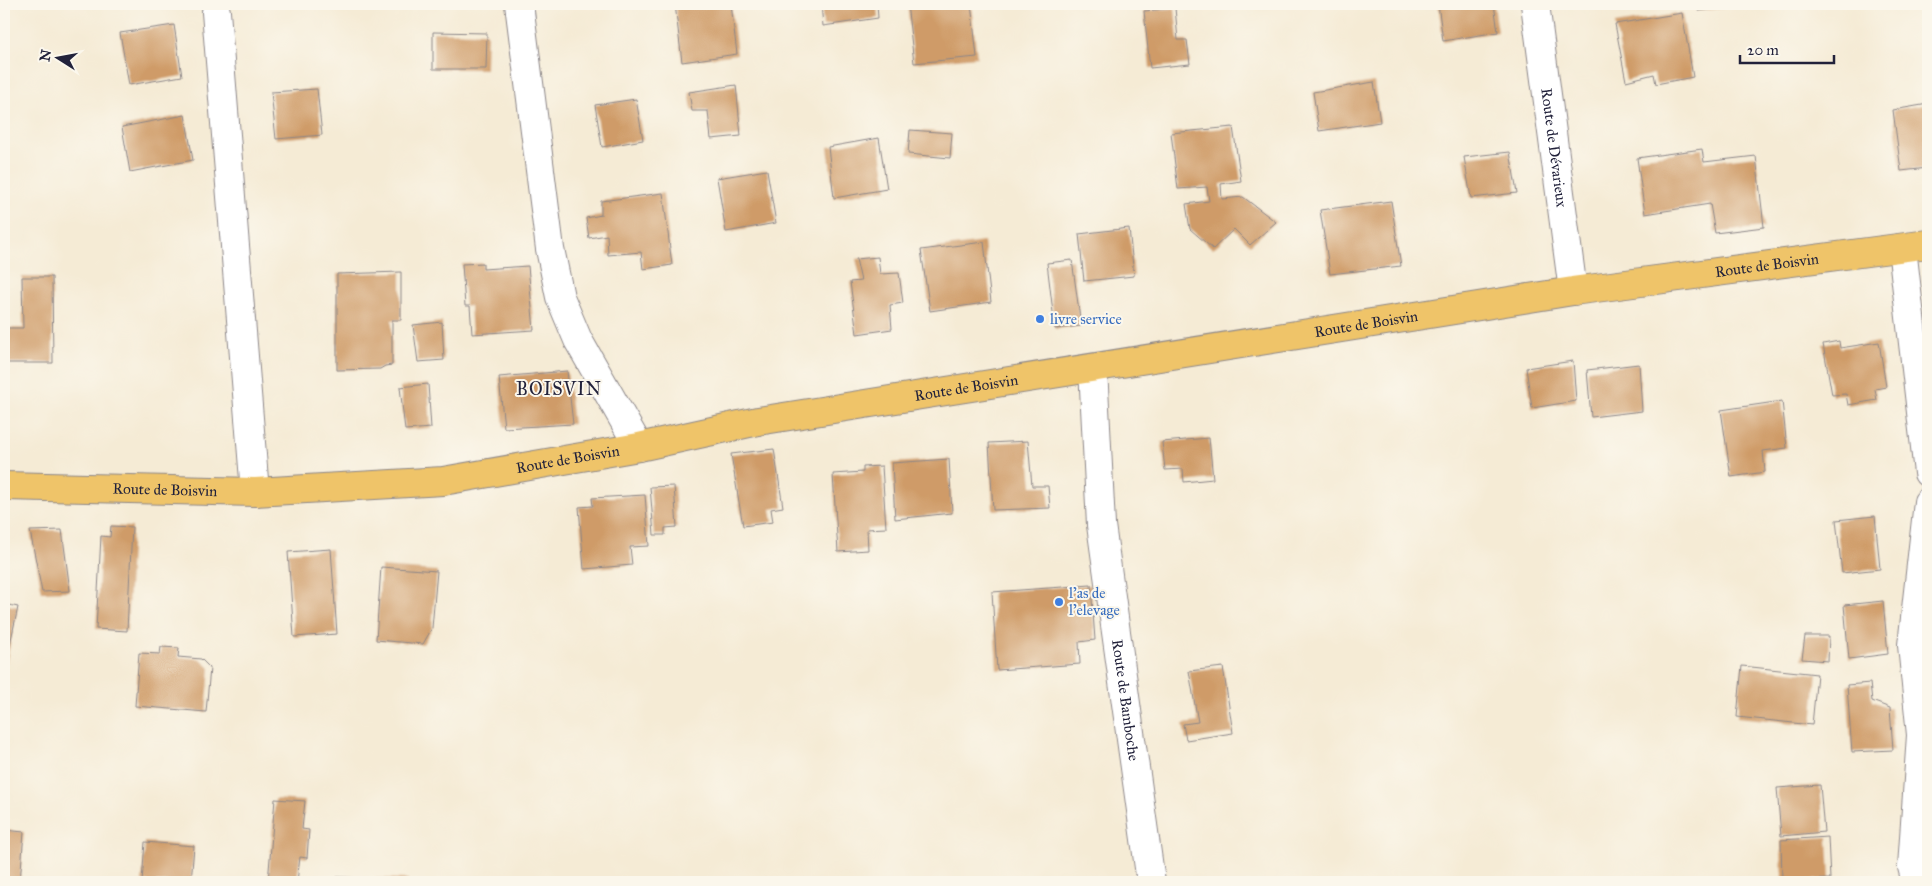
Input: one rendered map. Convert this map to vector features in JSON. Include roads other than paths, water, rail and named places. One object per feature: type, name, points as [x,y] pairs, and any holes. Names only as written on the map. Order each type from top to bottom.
[{"type":"main road","name":"Route de Boisvin","points":[[4,486],[255,492],[443,480],[639,447],[758,420],[1573,291],[1915,246]]},
{"type":"street","points":[[519,4],[550,249],[560,297],[578,340],[639,447]]},
{"type":"street","name":"Route de Dévarieux","points":[[1535,4],[1573,291]]},
{"type":"street","points":[[216,12],[255,492]]},
{"type":"street","points":[[1915,246],[1928,473]]},
{"type":"street","name":"Route de Bamboche","points":[[1094,368],[1101,525],[1151,882]]},
{"type":"street","points":[[1916,882],[1912,867],[1921,735],[1912,645],[1928,502]]},
{"type":"place","name":"livre service","points":[[1040,319]]},
{"type":"place","name":"l'as de l'elevage","points":[[1059,602]]},
{"type":"district","name":"BOISVIN","points":[[559,389]]}]
